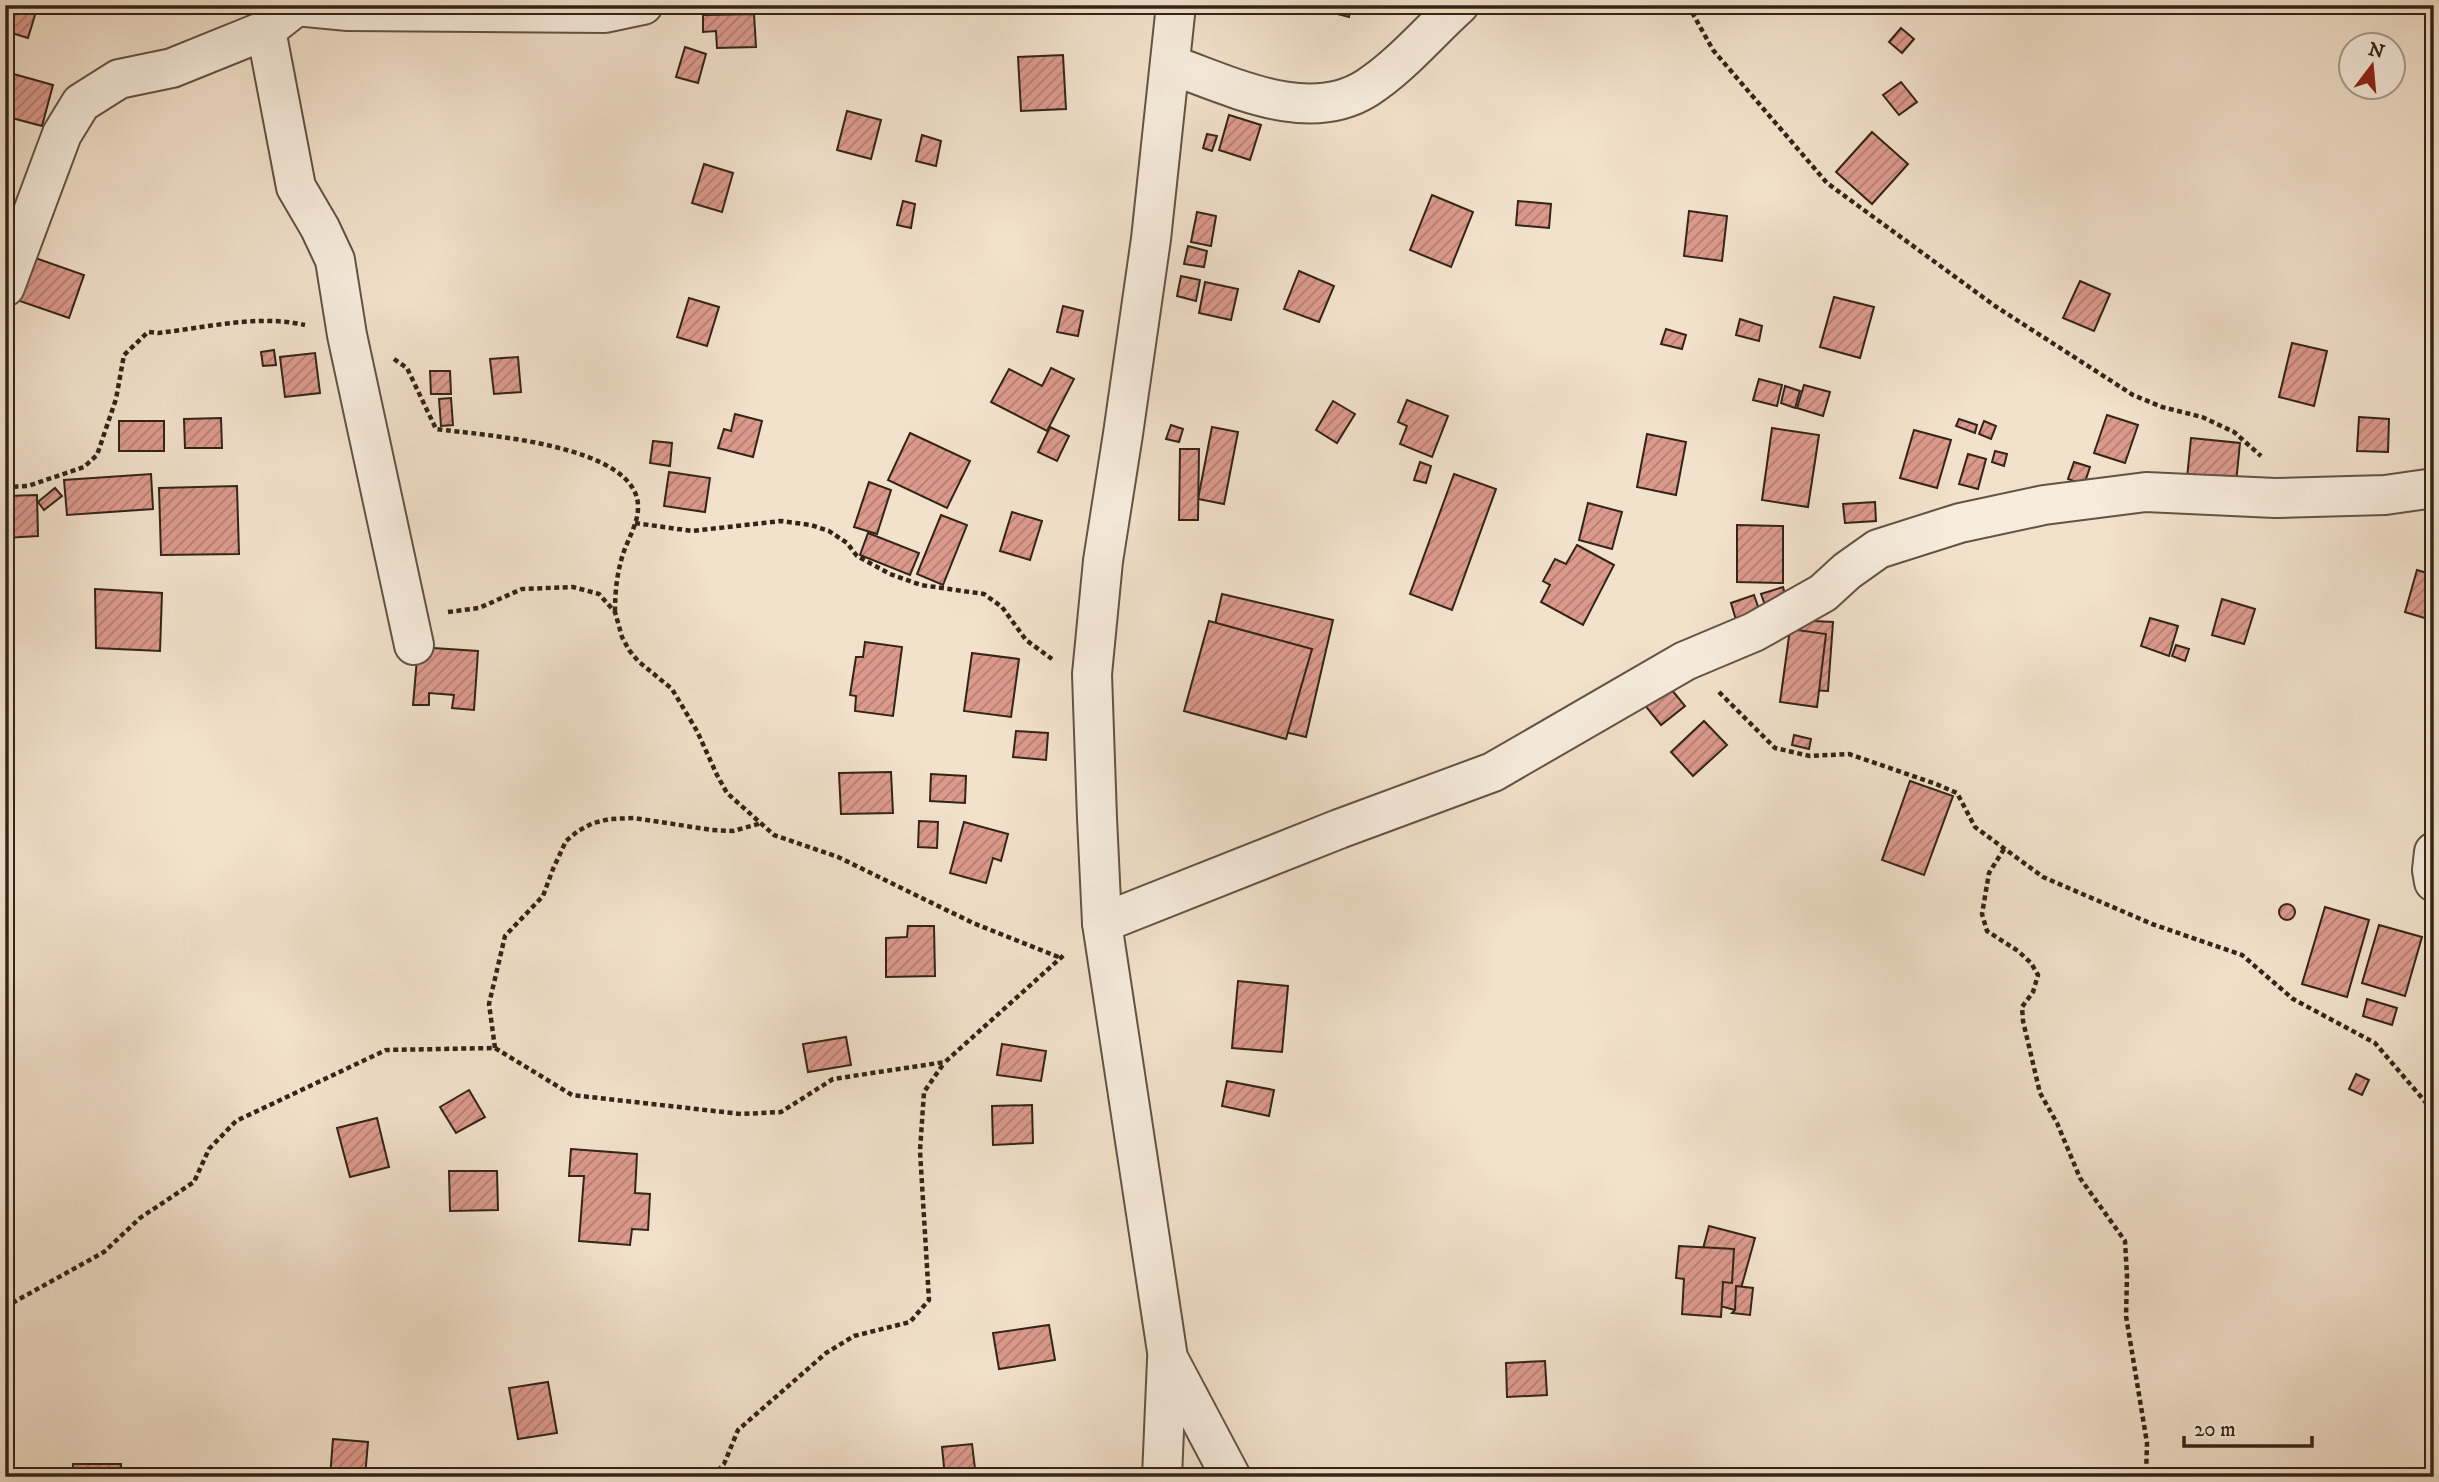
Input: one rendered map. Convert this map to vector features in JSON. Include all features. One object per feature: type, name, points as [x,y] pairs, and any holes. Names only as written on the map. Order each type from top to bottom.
[{"type":"street","points":[[5,287],[62,134],[81,103],[119,79],[172,68],[282,14],[348,11],[605,13],[643,5]]},
{"type":"street","points":[[1162,1477],[1168,1358],[1102,923],[1092,674],[1102,561],[1151,239],[1176,5]]},
{"type":"street","points":[[1171,65],[1267,98],[1305,104],[1338,100],[1366,88],[1406,56],[1460,5]]},
{"type":"street","points":[[282,14],[296,187],[335,260],[347,335],[411,631]]},
{"type":"street","points":[[1102,923],[1339,829],[1493,772],[1685,661],[1754,632],[1823,593],[1847,571],[1878,549],[1960,523],[2044,505],[2146,492],[2275,498],[2385,495],[2434,488]]},
{"type":"street","points":[[2434,852],[2434,882]]},
{"type":"street","points":[[1168,1358],[1231,1477]]},
{"type":"path","points":[[1688,5],[1713,50],[1827,183],[1994,306],[2133,395],[2162,407],[2202,417],[2234,432],[2258,452],[2271,471],[2275,498]]},
{"type":"path","points":[[5,487],[28,486],[84,467],[97,455],[116,399],[124,355],[148,332],[257,321],[294,322],[347,335],[380,348],[407,368],[436,429],[526,439],[570,450],[606,465],[627,481],[637,495],[638,510],[615,583],[615,612],[622,636],[638,661],[672,689],[697,731],[727,793],[781,839],[838,857],[973,923],[1061,958]]},
{"type":"path","points":[[635,523],[692,531],[781,520],[830,531],[848,543],[857,556],[890,574],[921,585],[984,594],[1002,607],[1026,640],[1056,662],[1092,674]]},
{"type":"path","points":[[411,631],[480,608],[522,589],[573,587],[599,594],[615,612]]},
{"type":"path","points":[[1685,661],[1775,748],[1810,755],[1849,754],[1936,783],[1957,793],[1975,827],[2043,877],[2152,925],[2242,955],[2293,999],[2375,1043],[2434,1112]]},
{"type":"path","points":[[495,1048],[489,1004],[505,936],[544,896],[552,869],[566,841],[593,823],[610,819],[634,818],[733,831],[763,823]]},
{"type":"path","points":[[2004,849],[1989,873],[1982,914],[1987,931],[2018,951],[2031,963],[2038,975],[2033,992],[2022,1007],[2040,1093],[2057,1123],[2080,1178],[2125,1241],[2126,1316],[2147,1443],[2147,1477]]},
{"type":"path","points":[[712,1477],[724,1464],[738,1430],[826,1353],[854,1336],[910,1322],[929,1300],[920,1151],[924,1092],[945,1062],[1102,923]]},
{"type":"path","points":[[5,1307],[104,1252],[140,1218],[194,1182],[209,1149],[236,1121],[386,1050],[495,1048],[572,1095],[741,1114],[781,1111],[833,1079],[945,1062]]},
{"type":"building","points":[[5,5],[38,5],[28,38],[5,31]]},
{"type":"building","points":[[1327,5],[1351,5],[1349,17],[1326,11]]},
{"type":"building","points":[[754,14],[756,47],[717,48],[716,31],[703,32],[703,15]]},
{"type":"building","points":[[1901,28],[1914,39],[1902,53],[1889,42]]},
{"type":"building","points":[[685,47],[706,54],[698,83],[676,77]]},
{"type":"building","points":[[1063,55],[1066,109],[1021,111],[1018,57]]},
{"type":"building","points":[[10,73],[53,85],[42,126],[8,117],[13,97],[5,95]]},
{"type":"building","points":[[1901,82],[1917,102],[1899,115],[1883,95]]},
{"type":"building","points":[[847,111],[881,120],[871,159],[837,150]]},
{"type":"building","points":[[1229,115],[1261,125],[1250,160],[1219,150]]},
{"type":"building","points":[[1872,132],[1908,164],[1872,204],[1836,172]]},
{"type":"building","points":[[1207,134],[1217,136],[1212,151],[1203,148]]},
{"type":"building","points":[[922,135],[941,141],[936,166],[916,161]]},
{"type":"building","points":[[704,164],[733,173],[722,212],[692,203]]},
{"type":"building","points":[[1432,195],[1473,212],[1451,267],[1410,250]]},
{"type":"building","points":[[903,201],[915,204],[911,228],[897,225]]},
{"type":"building","points":[[1518,201],[1551,204],[1549,228],[1516,225]]},
{"type":"building","points":[[1689,211],[1727,216],[1722,261],[1684,256]]},
{"type":"building","points":[[1197,212],[1216,216],[1211,246],[1191,242]]},
{"type":"building","points":[[1188,246],[1207,251],[1204,267],[1184,264]]},
{"type":"building","points":[[24,254],[84,275],[69,318],[8,297]]},
{"type":"building","points":[[1299,271],[1334,286],[1319,322],[1284,309]]},
{"type":"building","points":[[1181,276],[1200,280],[1196,301],[1177,296]]},
{"type":"building","points":[[2080,281],[2110,294],[2094,331],[2063,318]]},
{"type":"building","points":[[1205,282],[1238,289],[1231,320],[1199,313]]},
{"type":"building","points":[[1834,297],[1874,307],[1860,358],[1820,347]]},
{"type":"building","points":[[689,298],[719,307],[707,346],[677,337]]},
{"type":"building","points":[[1063,306],[1083,311],[1078,336],[1057,332]]},
{"type":"building","points":[[1740,319],[1762,326],[1759,341],[1736,335]]},
{"type":"building","points":[[1666,329],[1686,335],[1682,349],[1661,344]]},
{"type":"building","points":[[2292,343],[2327,351],[2314,406],[2279,397]]},
{"type":"building","points":[[274,350],[276,365],[263,366],[261,352]]},
{"type":"building","points":[[315,353],[320,393],[285,397],[280,357]]},
{"type":"building","points":[[518,357],[521,392],[494,394],[490,359]]},
{"type":"building","points":[[1051,368],[1074,379],[1047,431],[991,402],[1009,369],[1042,386]]},
{"type":"building","points":[[430,371],[450,371],[451,394],[431,394]]},
{"type":"building","points":[[1759,379],[1782,385],[1777,406],[1753,400]]},
{"type":"building","points":[[1804,385],[1830,392],[1823,416],[1797,408]]},
{"type":"building","points":[[1785,386],[1800,391],[1795,408],[1781,403]]},
{"type":"building","points":[[451,398],[453,425],[441,426],[439,399]]},
{"type":"building","points":[[1407,400],[1448,416],[1432,457],[1400,444],[1407,426],[1398,422]]},
{"type":"building","points":[[1333,401],[1355,414],[1337,443],[1316,430]]},
{"type":"building","points":[[735,414],[762,421],[753,457],[718,448],[724,429],[731,431]]},
{"type":"building","points":[[2107,415],[2138,425],[2125,463],[2094,453]]},
{"type":"building","points":[[2359,417],[2389,419],[2388,452],[2357,451]]},
{"type":"building","points":[[221,418],[222,448],[185,448],[184,419]]},
{"type":"building","points":[[1959,419],[1977,425],[1975,433],[1956,426]]},
{"type":"building","points":[[119,421],[164,421],[164,451],[119,451]]},
{"type":"building","points":[[1984,421],[1996,426],[1991,439],[1979,434]]},
{"type":"building","points":[[1171,425],[1183,429],[1179,442],[1166,439]]},
{"type":"building","points":[[1050,427],[1069,436],[1057,461],[1038,452]]},
{"type":"building","points":[[1212,427],[1238,432],[1224,504],[1198,499]]},
{"type":"building","points":[[1772,428],[1819,435],[1808,507],[1762,500]]},
{"type":"building","points":[[1914,430],[1951,440],[1937,488],[1900,478]]},
{"type":"building","points":[[910,433],[970,461],[947,508],[888,480]]},
{"type":"building","points":[[1647,434],[1686,442],[1676,495],[1637,487]]},
{"type":"building","points":[[2191,438],[2240,443],[2236,483],[2187,478]]},
{"type":"building","points":[[653,441],[672,443],[670,466],[650,463]]},
{"type":"building","points":[[1180,449],[1199,449],[1198,520],[1179,520]]},
{"type":"building","points":[[1995,451],[2007,454],[2004,466],[1992,462]]},
{"type":"building","points":[[1968,454],[1986,459],[1978,489],[1959,484]]},
{"type":"building","points":[[1420,462],[1431,466],[1426,483],[1414,480]]},
{"type":"building","points":[[2074,462],[2090,467],[2084,485],[2068,479]]},
{"type":"building","points":[[669,472],[710,478],[705,512],[664,506]]},
{"type":"building","points":[[151,474],[153,509],[67,515],[64,480]]},
{"type":"building","points":[[1454,474],[1496,489],[1452,610],[1410,594]]},
{"type":"building","points":[[869,482],[891,490],[877,534],[854,527]]},
{"type":"building","points":[[237,486],[239,554],[161,555],[159,488]]},
{"type":"building","points":[[55,488],[62,496],[44,510],[38,502]]},
{"type":"building","points":[[37,495],[38,536],[5,538],[5,496]]},
{"type":"building","points":[[1875,502],[1876,521],[1845,523],[1843,504]]},
{"type":"building","points":[[1588,503],[1622,512],[1612,549],[1579,540]]},
{"type":"building","points":[[1012,512],[1042,521],[1030,560],[1000,551]]},
{"type":"building","points":[[941,515],[967,525],[943,585],[917,574]]},
{"type":"building","points":[[1737,525],[1783,526],[1783,583],[1737,582]]},
{"type":"building","points":[[868,533],[919,553],[910,575],[860,555]]},
{"type":"building","points":[[1577,545],[1614,565],[1583,625],[1541,602],[1550,585],[1543,581],[1555,559],[1566,564]]},
{"type":"building","points":[[2417,570],[2434,575],[2434,621],[2405,612]]},
{"type":"building","points":[[1783,587],[1787,601],[1766,608],[1761,594]]},
{"type":"building","points":[[95,589],[162,593],[160,651],[96,648]]},
{"type":"building","points":[[1222,594],[1333,620],[1306,737],[1195,711]]},
{"type":"building","points":[[1754,595],[1760,612],[1736,620],[1731,603]]},
{"type":"building","points":[[2222,599],[2255,609],[2244,644],[2212,635]]},
{"type":"building","points":[[2150,618],[2178,626],[2169,656],[2141,646]]},
{"type":"building","points":[[1794,620],[1833,622],[1828,691],[1789,689]]},
{"type":"building","points":[[1209,621],[1312,649],[1286,739],[1184,711]]},
{"type":"building","points":[[1790,629],[1826,634],[1817,707],[1780,702]]},
{"type":"building","points":[[865,642],[902,647],[893,716],[855,711],[856,696],[850,695],[856,657],[863,657]]},
{"type":"building","points":[[2176,645],[2189,649],[2185,661],[2172,656]]},
{"type":"building","points":[[418,647],[478,651],[474,710],[452,708],[454,695],[429,693],[429,705],[413,705]]},
{"type":"building","points":[[972,653],[1019,659],[1011,717],[964,711]]},
{"type":"building","points":[[1667,684],[1685,706],[1661,725],[1643,703]]},
{"type":"building","points":[[1704,721],[1727,745],[1693,776],[1671,752]]},
{"type":"building","points":[[1016,731],[1048,733],[1046,760],[1013,757]]},
{"type":"building","points":[[1794,735],[1811,739],[1809,749],[1792,745]]},
{"type":"building","points":[[891,772],[893,813],[841,814],[839,773]]},
{"type":"building","points":[[931,774],[966,776],[965,803],[930,801]]},
{"type":"building","points":[[1910,781],[1953,796],[1924,875],[1882,860]]},
{"type":"building","points":[[919,821],[938,822],[937,848],[918,847]]},
{"type":"building","points":[[964,822],[1008,834],[1001,861],[993,858],[986,883],[950,873]]},
{"type":"building","points":[[2287,904],[2295,912],[2287,920],[2279,912]]},
{"type":"building","points":[[2325,907],[2369,920],[2347,997],[2302,984]]},
{"type":"building","points":[[2379,925],[2422,937],[2405,996],[2362,983]]},
{"type":"building","points":[[908,926],[934,926],[935,976],[886,977],[886,938],[907,937]]},
{"type":"building","points":[[1238,981],[1288,986],[1282,1052],[1232,1048]]},
{"type":"building","points":[[2367,999],[2397,1008],[2392,1025],[2363,1016]]},
{"type":"building","points":[[846,1037],[851,1065],[808,1072],[803,1044]]},
{"type":"building","points":[[1002,1044],[1046,1051],[1041,1081],[997,1075]]},
{"type":"building","points":[[2356,1074],[2369,1080],[2362,1095],[2349,1089]]},
{"type":"building","points":[[1227,1081],[1274,1090],[1269,1116],[1222,1106]]},
{"type":"building","points":[[469,1090],[485,1117],[456,1133],[440,1107]]},
{"type":"building","points":[[1032,1105],[1033,1143],[993,1145],[992,1106]]},
{"type":"building","points":[[377,1118],[389,1167],[350,1177],[337,1128]]},
{"type":"building","points":[[571,1149],[637,1154],[635,1193],[650,1194],[648,1230],[632,1229],[630,1245],[579,1241],[584,1176],[569,1176]]},
{"type":"building","points":[[449,1171],[497,1171],[498,1210],[450,1211]]},
{"type":"building","points":[[1709,1226],[1755,1238],[1735,1310],[1690,1298]]},
{"type":"building","points":[[1679,1246],[1734,1249],[1732,1283],[1723,1282],[1721,1317],[1682,1314],[1684,1279],[1676,1278]]},
{"type":"building","points":[[1736,1286],[1753,1288],[1750,1315],[1732,1313],[1735,1310]]},
{"type":"building","points":[[1049,1325],[1055,1360],[999,1369],[993,1333]]},
{"type":"building","points":[[1545,1361],[1547,1395],[1507,1397],[1506,1363]]},
{"type":"building","points":[[548,1382],[557,1433],[518,1439],[509,1388]]},
{"type":"building","points":[[333,1439],[368,1442],[365,1477],[330,1477]]},
{"type":"building","points":[[972,1444],[976,1477],[945,1477],[942,1447]]},
{"type":"building","points":[[73,1464],[121,1464],[121,1477],[73,1477]]}]
